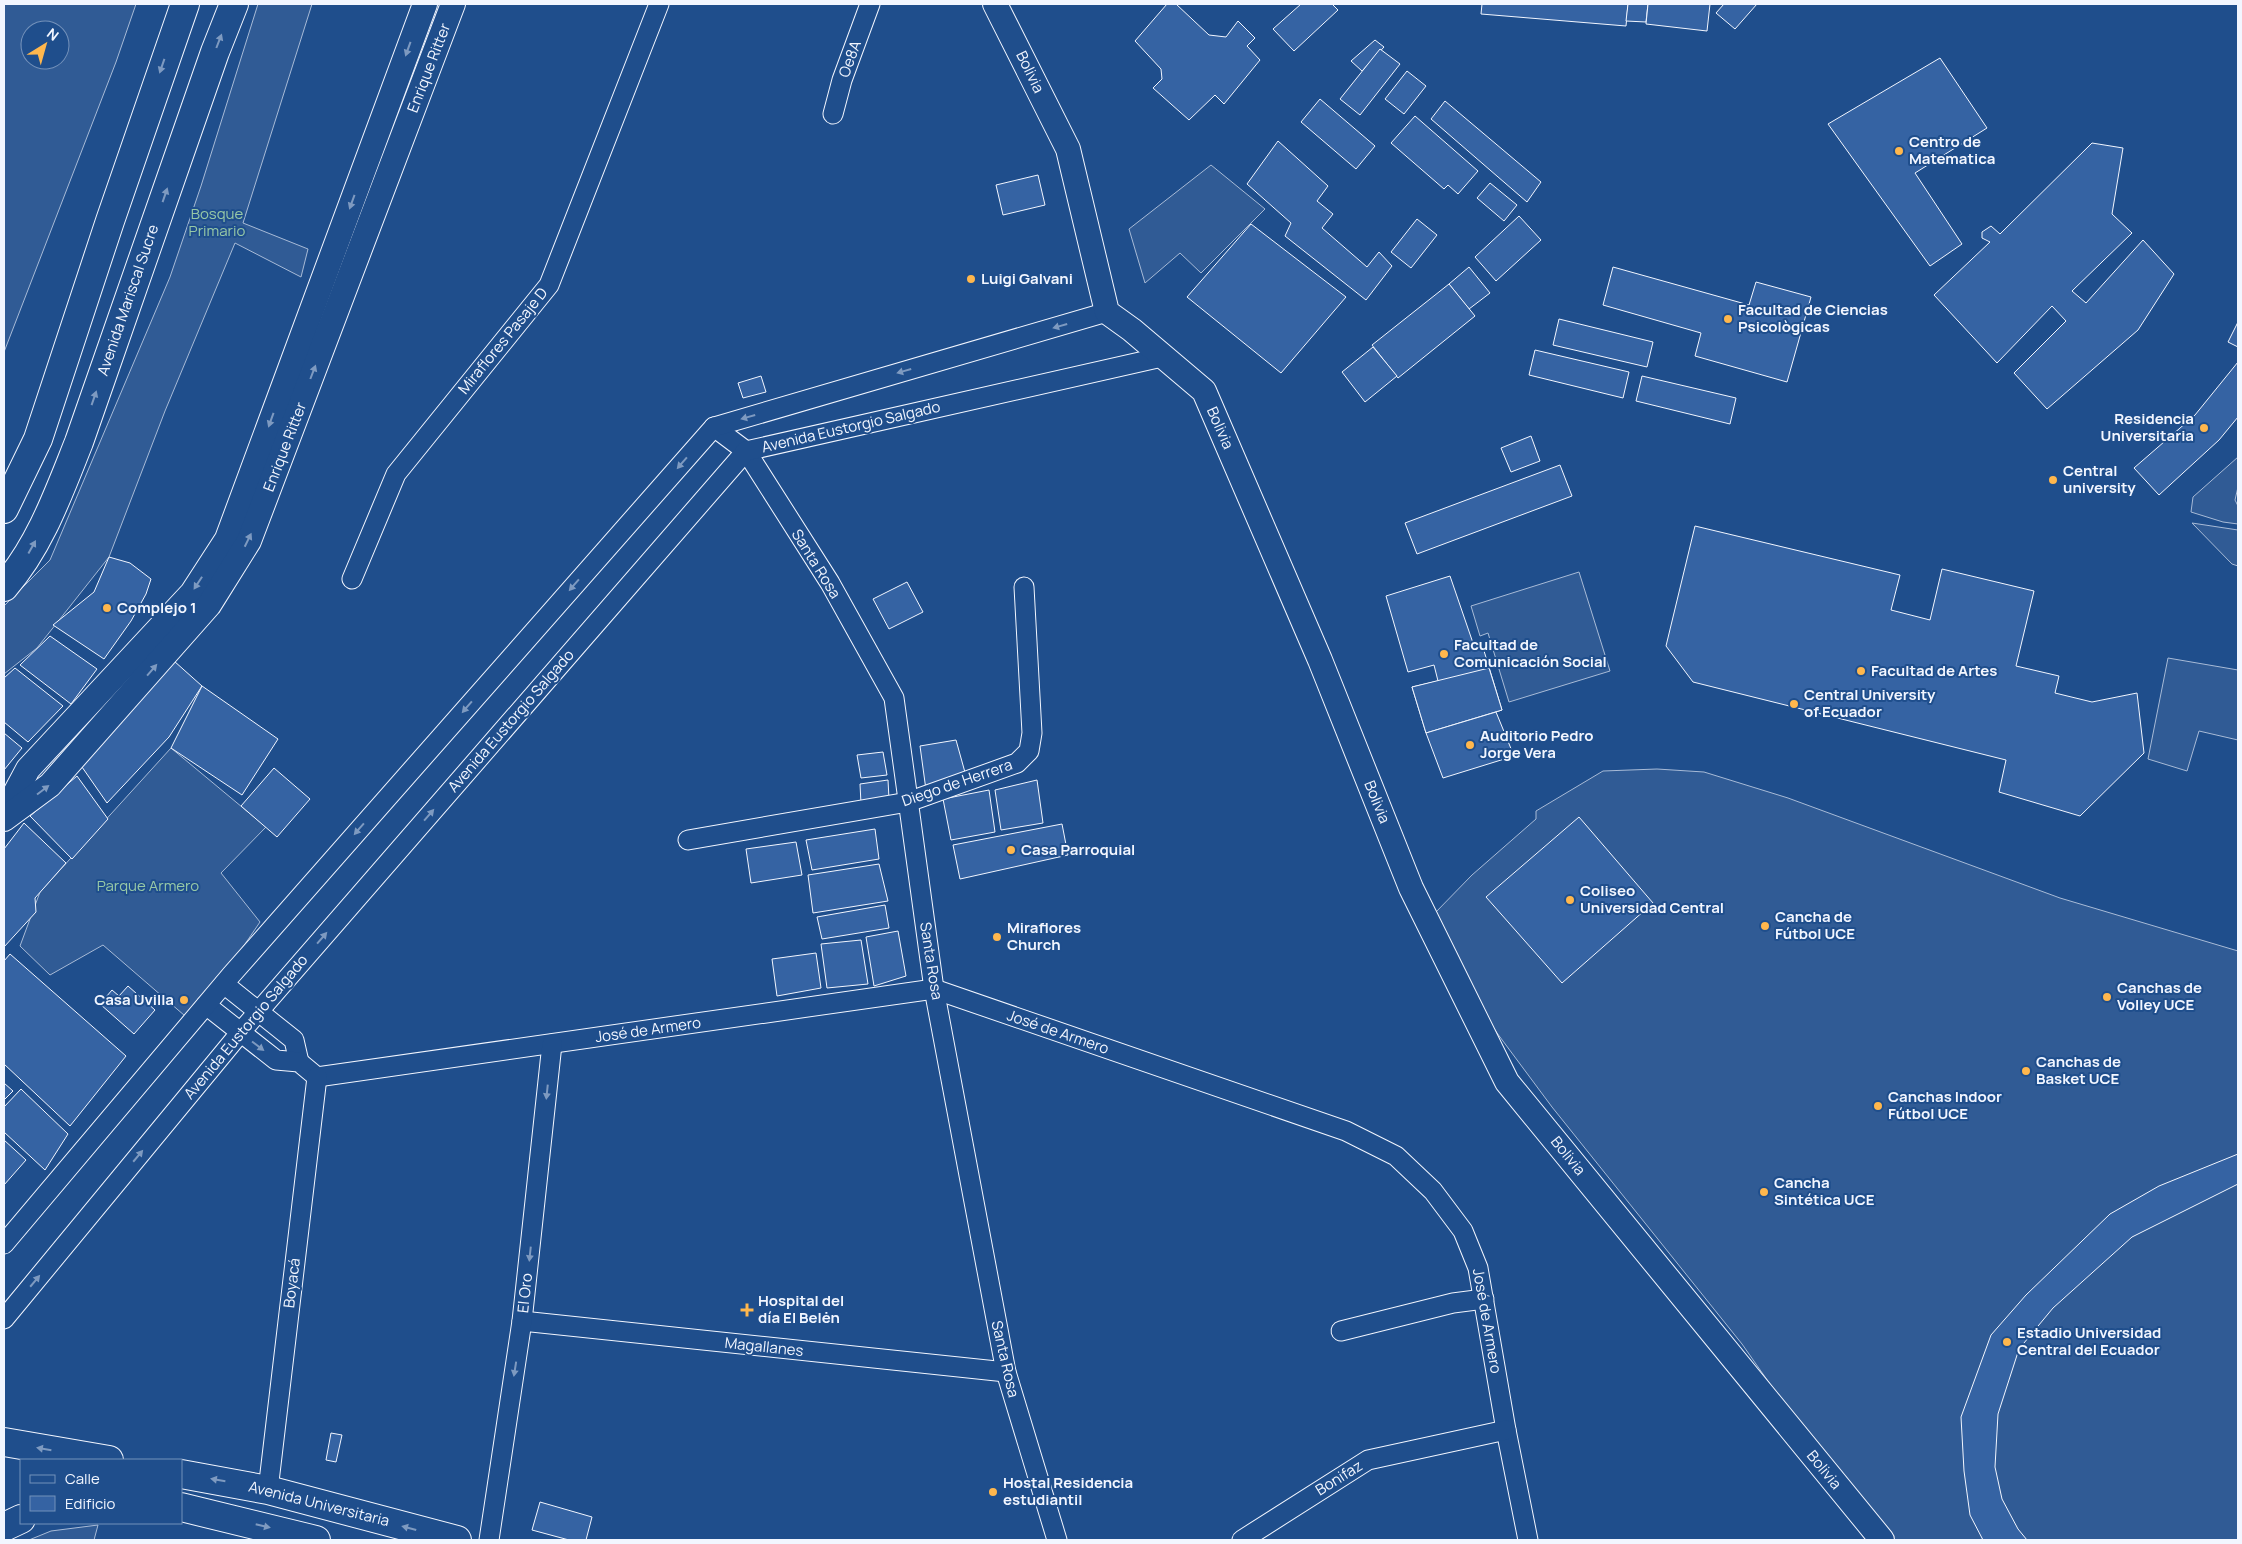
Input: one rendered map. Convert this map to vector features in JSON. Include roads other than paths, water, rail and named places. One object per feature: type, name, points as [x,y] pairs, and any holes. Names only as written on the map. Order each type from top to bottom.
[{"type":"main road","points":[[4,510],[38,439],[185,4]]},
{"type":"main road","name":"Avenida Mariscal Sucre","points":[[4,587],[32,548],[58,497],[85,425],[215,52],[234,4]]},
{"type":"main road","points":[[4,472],[11,459],[46,366],[93,272]]},
{"type":"main road","points":[[47,412],[85,425]]},
{"type":"main road","points":[[4,1442],[103,1459]]},
{"type":"main road","name":"Avenida Universitaria","points":[[182,1474],[268,1490],[456,1540]]},
{"type":"main road","points":[[182,1507],[316,1540]]},
{"type":"main road","points":[[4,1527],[20,1519]]},
{"type":"street","name":"Enrique Ritter","points":[[4,814],[28,769],[192,593],[227,539],[425,4]]},
{"type":"street","name":"Enrique Ritter","points":[[4,819],[50,784],[209,605],[249,541],[453,4]]},
{"type":"street","name":"Miraflores Pasaje D","points":[[352,579],[396,474],[549,285],[659,4]]},
{"type":"street","name":"Oe8A","points":[[833,114],[842,80],[870,4]]},
{"type":"street","name":"Bolivia","points":[[996,4],[1068,149],[1107,312],[1132,330],[1204,391],[1320,660],[1411,888],[1507,1082],[1882,1540]]},
{"type":"street","points":[[4,1244],[224,984],[714,427],[1107,312]]},
{"type":"street","name":"Avenida Eustorgio Salgado","points":[[4,1319],[240,1032],[746,451],[1162,357]]},
{"type":"street","name":"Santa Rosa","points":[[714,427],[746,451],[830,583],[894,698],[934,988],[1006,1372],[1057,1540]]},
{"type":"street","name":"Diego de Herrera","points":[[688,840],[908,802],[1017,763],[1029,751],[1032,733],[1024,586]]},
{"type":"street","points":[[224,984],[294,1040],[299,1062]]},
{"type":"street","name":"José de Armero","points":[[317,1077],[934,988],[1346,1131],[1396,1156],[1433,1192],[1463,1231],[1478,1268],[1506,1430],[1528,1540]]},
{"type":"street","points":[[206,1005],[276,1060],[299,1062],[317,1077]]},
{"type":"street","name":"El Oro","points":[[489,1540],[522,1321],[552,1044]]},
{"type":"street","name":"Boyacá","points":[[268,1490],[317,1077]]},
{"type":"street","points":[[1341,1331],[1453,1303],[1484,1298]]},
{"type":"street","name":"Magallanes","points":[[522,1321],[1006,1372]]},
{"type":"street","name":"Bonifaz","points":[[1242,1540],[1368,1460],[1506,1430]]},
{"type":"place","name":"Centro de Matematica","points":[[1899,151]]},
{"type":"place","name":"Luigi Galvani","points":[[971,279]]},
{"type":"place","name":"Facultad de Ciencias Psicològicas","points":[[1728,319]]},
{"type":"place","name":"Residencia Universitaria","points":[[2204,428]]},
{"type":"place","name":"Central university","points":[[2053,480]]},
{"type":"place","name":"Complejo 1","points":[[107,608]]},
{"type":"place","name":"Facultad de Comunicación Social","points":[[1444,654]]},
{"type":"place","name":"Facultad de Artes","points":[[1861,671]]},
{"type":"place","name":"Central University of Ecuador","points":[[1794,704]]},
{"type":"place","name":"Auditorio Pedro Jorge Vera","points":[[1470,745]]},
{"type":"place","name":"Casa Parroquial","points":[[1011,850]]},
{"type":"place","name":"Coliseo Universidad Central","points":[[1570,900]]},
{"type":"place","name":"Cancha de Fútbol UCE","points":[[1765,926]]},
{"type":"place","name":"Miraflores Church","points":[[997,937]]},
{"type":"place","name":"Canchas de Volley UCE","points":[[2107,997]]},
{"type":"place","name":"Casa Uvilla","points":[[184,1000]]},
{"type":"place","name":"Canchas de Basket UCE","points":[[2026,1071]]},
{"type":"place","name":"Canchas Indoor Fútbol UCE","points":[[1878,1106]]},
{"type":"place","name":"Cancha Sintética UCE","points":[[1764,1192]]},
{"type":"place","name":"Hospital del día El Belėn","points":[[747,1310]]},
{"type":"place","name":"Estadio Universidad Central del Ecuador","points":[[2007,1342]]},
{"type":"place","name":"Hostal Residencia estudiantil","points":[[993,1492]]},
{"type":"park label","name":"Bosque Primario","points":[[217,222]]},
{"type":"park label","name":"Parque Armero","points":[[148,886]]}]
